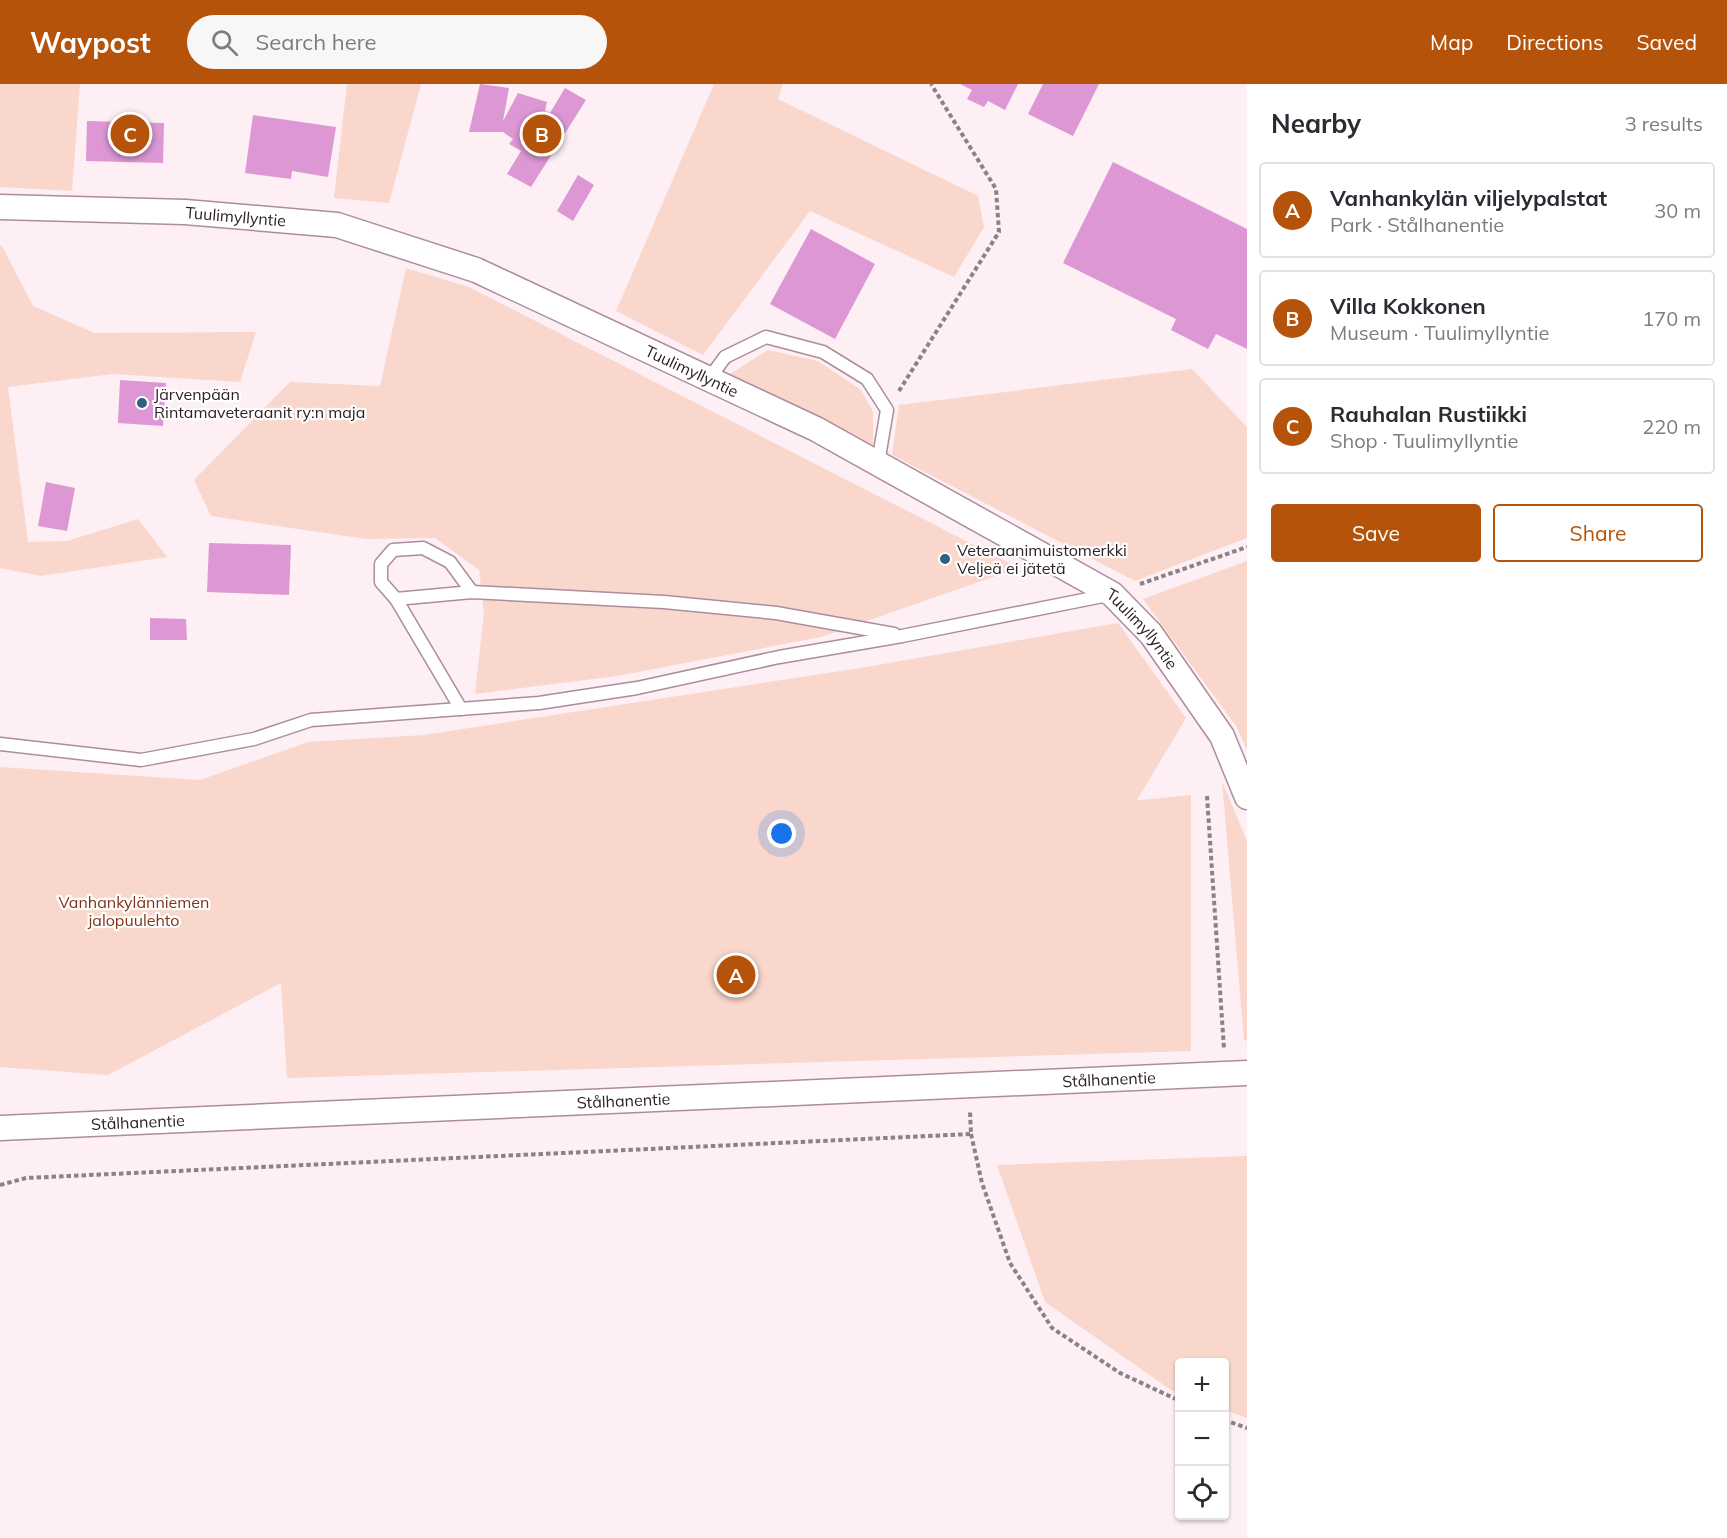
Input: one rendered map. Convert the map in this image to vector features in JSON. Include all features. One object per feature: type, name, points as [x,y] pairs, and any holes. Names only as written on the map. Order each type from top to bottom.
[{"type":"street","name":"Tuulimyllyntie","points":[[0,207],[185,212],[337,225],[476,270],[816,429],[1112,594],[1151,634],[1222,736],[1247,797]]},
{"type":"street","name":"Stålhanentie","points":[[0,1128],[1236,1073]]},
{"type":"lane","points":[[709,379],[725,357],[766,337],[824,352],[867,379],[887,410],[878,463]]},
{"type":"lane","points":[[461,710],[396,599],[381,582],[381,564],[393,550],[423,548],[450,562],[472,592]]},
{"type":"lane","points":[[396,599],[472,592],[664,602],[776,613],[902,636]]},
{"type":"lane","points":[[0,744],[141,760],[254,739],[311,720],[539,703],[637,688],[779,657],[902,636],[1112,594]]},
{"type":"path","points":[[887,410],[999,232],[996,189],[932,84]]},
{"type":"path","points":[[1112,594],[1247,547]]},
{"type":"path","points":[[1207,796],[1236,1073]]},
{"type":"path","points":[[968,1084],[971,1134],[982,1183],[1010,1263],[1052,1328],[1120,1373],[1175,1399]]},
{"type":"path","points":[[0,1185],[26,1178],[971,1134]]},
{"type":"path","points":[[1229,1422],[1247,1428]]},
{"type":"green space","points":[[0,84],[80,84],[72,191],[0,187]]},
{"type":"green space","points":[[347,84],[421,84],[389,203],[334,198]]},
{"type":"green space","points":[[714,84],[783,84],[778,99],[978,196],[984,227],[954,277],[810,211],[703,355],[616,311]]},
{"type":"green space","points":[[0,246],[33,306],[95,333],[256,332],[240,382],[113,374],[8,387],[28,542],[67,541],[138,519],[167,557],[41,576],[0,568]]},
{"type":"green space","points":[[406,268],[469,287],[1019,568],[821,637],[617,676],[475,694],[484,613],[479,570],[435,538],[366,539],[211,516],[194,480],[290,382],[380,386]]},
{"type":"green space","points":[[768,350],[818,361],[861,390],[873,412],[873,445],[730,374]]},
{"type":"green space","points":[[1192,369],[1247,427],[1247,538],[1135,581],[892,455],[899,405]]},
{"type":"green space","points":[[1247,561],[1247,750],[1236,726],[1143,599]]},
{"type":"green space","name":"Vanhankylänniemen jalopuulehto","points":[[1118,623],[1186,718],[1137,800],[1131,801],[1191,795],[1191,1051],[287,1078],[281,983],[108,1075],[0,1067],[0,767],[200,780],[308,742],[424,735],[860,668]]},
{"type":"green space","points":[[1222,781],[1247,841],[1247,1041],[1244,1040]]},
{"type":"green space","points":[[1247,1156],[1247,1418],[1229,1411],[1229,1358],[1175,1358],[1175,1392],[1045,1302],[997,1165]]},
{"type":"building","points":[[480,84],[509,88],[503,121],[518,93],[547,102],[545,111],[550,113],[565,88],[586,100],[531,187],[507,174],[521,151],[509,144],[513,139],[503,132],[469,132]]},
{"type":"building","points":[[960,84],[1018,84],[1005,110],[988,101],[984,107],[967,99],[972,90]]},
{"type":"building","points":[[1043,84],[1099,84],[1073,136],[1028,114]]},
{"type":"building","points":[[253,115],[336,127],[328,177],[292,171],[291,179],[245,173]]},
{"type":"building","points":[[87,121],[164,123],[163,163],[86,161]]},
{"type":"building","points":[[1113,162],[1247,229],[1247,349],[1216,334],[1208,349],[1171,330],[1176,319],[1063,263]]},
{"type":"building","points":[[578,175],[594,185],[573,221],[557,211]]},
{"type":"building","points":[[811,229],[875,264],[835,339],[770,304]]},
{"type":"building","name":"Järvenpään Rintamaveteraanit ry:n maja","points":[[120,380],[166,383],[163,426],[118,423]]},
{"type":"building","points":[[46,482],[75,488],[67,531],[38,526]]},
{"type":"building","points":[[209,543],[291,545],[289,595],[207,592]]},
{"type":"building","points":[[150,618],[186,619],[187,640],[150,640]]},
{"type":"place","name":"Rauhalan Rustiikki","points":[[130,134]]},
{"type":"place","name":"Villa Kokkonen","points":[[542,134]]},
{"type":"place","name":"Järvenpään Rintamaveteraanit ry:n maja","points":[[142,403]]},
{"type":"place","name":"Veteraanimuistomerkki Veljeä ei jätetä","points":[[945,559]]},
{"type":"place","name":"Vanhankylän viljelypalstat","points":[[736,975]]}]
